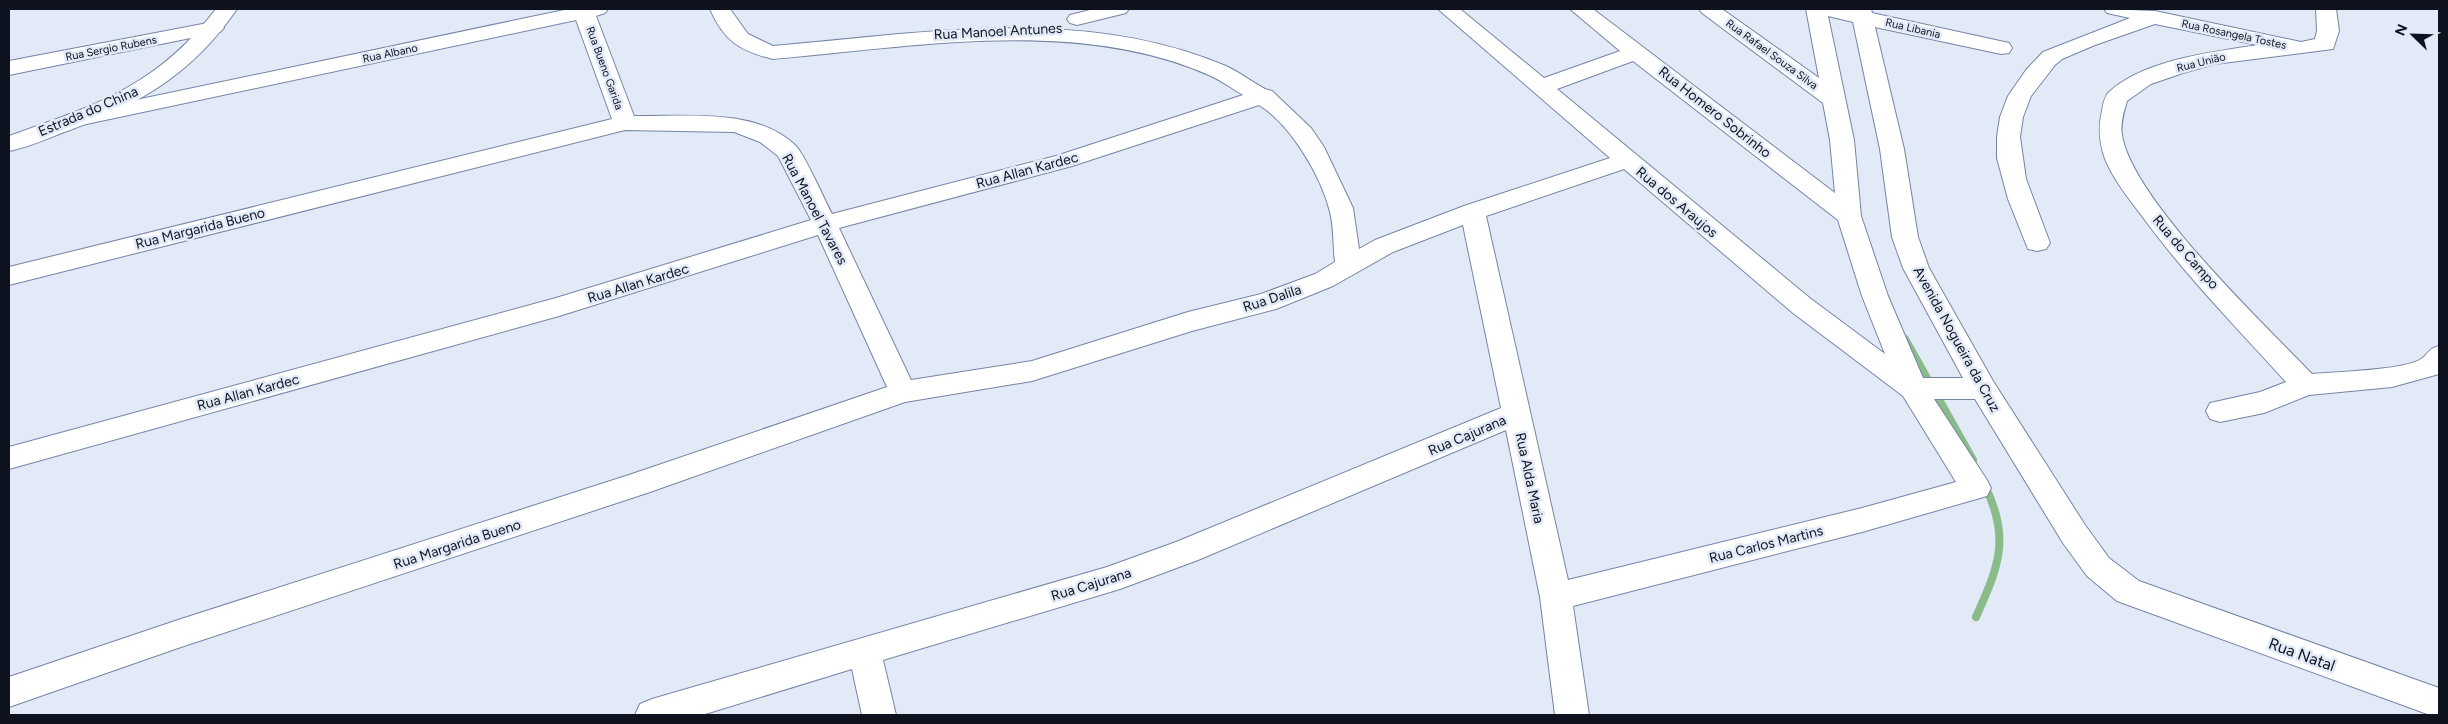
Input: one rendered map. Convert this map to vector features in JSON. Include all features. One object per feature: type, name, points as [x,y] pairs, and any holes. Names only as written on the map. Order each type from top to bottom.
[{"type":"street","name":"Estrada do China","points":[[9,144],[76,120],[135,92],[164,75],[187,56],[213,28],[227,9]]},
{"type":"street","name":"Rua Manoel Antunes","points":[[720,9],[731,30],[741,42],[758,50],[773,53],[962,30],[1052,25],[1112,29],[1196,53],[1226,68],[1264,96],[1304,134],[1343,212],[1348,266]]},
{"type":"street","points":[[1052,25],[1119,9]]},
{"type":"street","name":"Rua dos Araujos","points":[[1448,9],[1802,306],[1921,389]]},
{"type":"street","name":"Rua Homero Sobrinho","points":[[1580,9],[1849,216]]},
{"type":"street","name":"Rua Rafael Souza Silva","points":[[1709,9],[1834,100]]},
{"type":"street","points":[[1816,9],[1842,140],[1849,216],[1875,296],[1921,389],[1977,388]]},
{"type":"street","name":"Rua Libania","points":[[1824,9],[1860,14],[2001,48]]},
{"type":"street","name":"Rua Rosangela Tostes","points":[[2114,9],[2292,47],[2310,48],[2325,44],[2328,31],[2326,9]]},
{"type":"street","name":"Rua Albano","points":[[76,120],[591,10]]},
{"type":"street","name":"Rua Bueno Garida","points":[[591,10],[625,124]]},
{"type":"street","name":"Avenida Nogueira da Cruz","points":[[1860,14],[1892,149],[1906,237],[1916,268],[1977,388],[2098,567],[2128,591],[2165,606]]},
{"type":"street","points":[[2037,243],[2017,190],[2010,162],[2008,129],[2020,92],[2049,57],[2085,41],[2155,17]]},
{"type":"street","name":"Rua Sergio Rubens","points":[[9,68],[213,28]]},
{"type":"street","name":"Rua União","points":[[2116,98],[2143,79],[2175,68],[2215,58],[2292,47]]},
{"type":"street","points":[[1541,87],[1637,52]]},
{"type":"street","points":[[164,75],[181,98]]},
{"type":"street","name":"Rua Allan Kardec","points":[[9,458],[559,307],[825,224],[1064,161],[1264,96]]},
{"type":"street","name":"Rua do Campo","points":[[2116,98],[2110,136],[2116,157],[2133,189],[2178,245],[2306,385]]},
{"type":"street","name":"Rua Manoel Tavares","points":[[625,124],[737,125],[768,137],[788,152],[825,224],[903,392]]},
{"type":"street","name":"Rua Margarida Bueno","points":[[9,276],[625,124]]},
{"type":"street","name":"Rua Dalila","points":[[903,392],[1032,371],[1188,322],[1267,302],[1324,280],[1384,246],[1473,212],[1627,160]]},
{"type":"street","name":"Rua Alda Maria","points":[[1473,212],[1556,597],[1572,715]]},
{"type":"street","points":[[2220,411],[2264,402],[2306,385],[2392,377],[2430,367],[2439,356]]},
{"type":"street","name":"Rua Carlos Martins","points":[[1556,597],[1862,520],[1976,488],[1921,389]]},
{"type":"street","name":"Rua Margarida Bueno","points":[[9,692],[187,631],[639,484],[903,392]]},
{"type":"street","name":"Rua Cajurana","points":[[652,715],[1118,577],[1204,544],[1516,414]]},
{"type":"street","name":"Rua Natal","points":[[2165,606],[2439,703]]},
{"type":"street","points":[[864,651],[878,715]]},
{"type":"waterway","points":[[1905,339],[1973,460]]},
{"type":"waterway","points":[[1976,617],[1991,582],[1999,551],[1997,520],[1984,484]]}]
